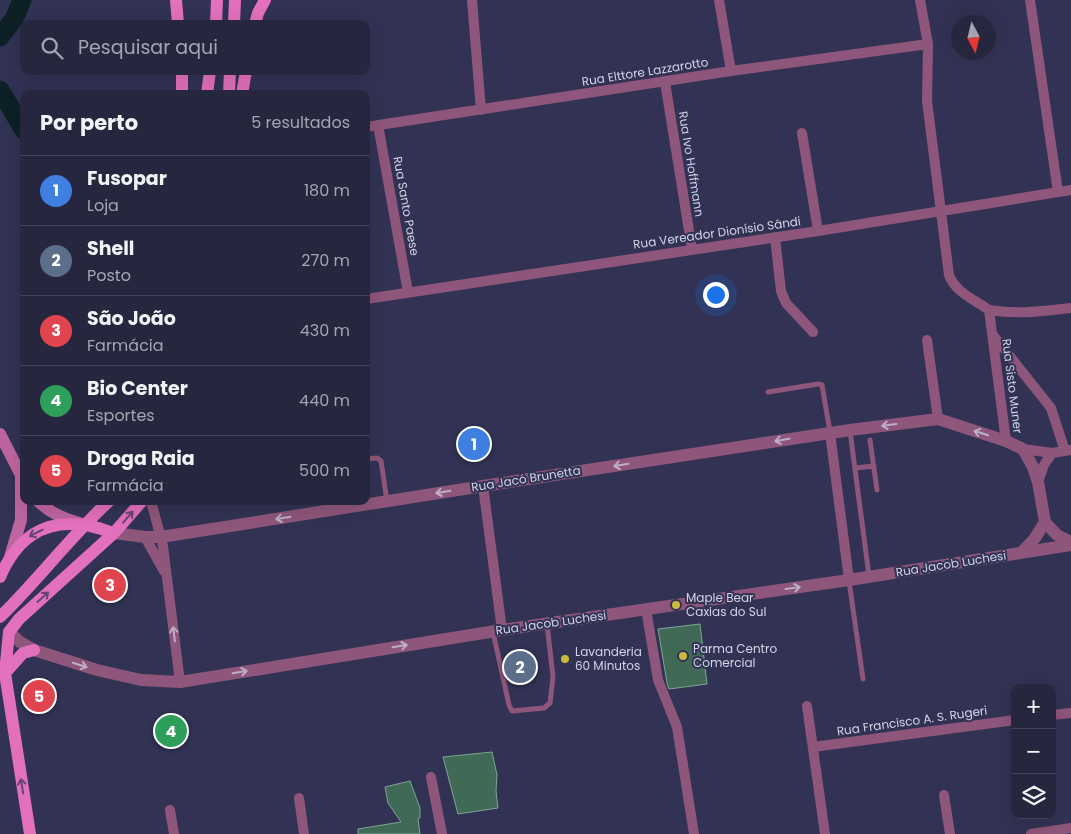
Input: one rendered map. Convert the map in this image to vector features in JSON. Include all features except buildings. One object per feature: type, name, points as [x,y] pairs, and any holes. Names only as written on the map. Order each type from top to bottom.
[{"type":"main road","points":[[176,0],[178,20]]},
{"type":"main road","points":[[216,20],[217,0]]},
{"type":"main road","points":[[234,0],[234,20]]},
{"type":"main road","points":[[257,20],[265,0]]},
{"type":"main road","points":[[182,75],[182,90]]},
{"type":"main road","points":[[207,90],[209,75]]},
{"type":"main road","points":[[229,90],[230,75]]},
{"type":"main road","points":[[243,90],[245,75]]},
{"type":"main road","points":[[0,434],[20,473]]},
{"type":"main road","points":[[0,577],[10,557],[21,520],[22,505]]},
{"type":"main road","points":[[43,505],[60,517],[114,533]]},
{"type":"main road","points":[[0,617],[24,594],[84,525],[105,505]]},
{"type":"main road","points":[[30,834],[2,669],[9,632],[19,618],[114,533],[138,505]]},
{"type":"main road","points":[[10,557],[23,541],[34,533],[58,526],[84,525]]},
{"type":"main road","points":[[0,622],[9,632]]},
{"type":"main road","points":[[2,669],[22,653],[34,650]]},
{"type":"street","points":[[472,0],[481,110]]},
{"type":"street","points":[[719,0],[730,71]]},
{"type":"street","points":[[920,0],[928,44],[927,102],[940,212],[952,282],[956,288],[989,310],[1008,314],[1071,310]]},
{"type":"street","points":[[1030,0],[1058,192]]},
{"type":"street","name":"Rua Elttore Lazzarotto","points":[[370,126],[730,71],[928,44]]},
{"type":"street","name":"Rua Ivo Hoffmann","points":[[665,82],[692,249]]},
{"type":"street","name":"Rua Santo Paese","points":[[378,125],[408,292]]},
{"type":"street","points":[[802,133],[818,231]]},
{"type":"street","name":"Rua Vereador Dionísio Sândi","points":[[370,297],[818,231],[1071,190]]},
{"type":"street","points":[[776,236],[781,291],[786,304],[813,332]]},
{"type":"street","name":"Rua Sisto Muner","points":[[989,310],[1006,441]]},
{"type":"street","name":"Rua Sisto Muner","points":[[993,335],[1051,408],[1068,451]]},
{"type":"street","points":[[927,340],[938,419],[1006,441],[1023,449],[1052,453],[1068,451]]},
{"type":"street","name":"Rua Jacó Brunetta","points":[[370,504],[850,430],[938,419]]},
{"type":"street","points":[[830,433],[849,580]]},
{"type":"street","points":[[1023,449],[1033,467],[1038,482],[1045,522],[1057,535],[1071,543]]},
{"type":"street","points":[[1038,482],[1044,465],[1052,453]]},
{"type":"street","points":[[484,486],[498,630]]},
{"type":"street","points":[[152,505],[161,537],[180,682]]},
{"type":"street","name":"Rua Jacó Brunetta","points":[[114,533],[161,537],[362,505]]},
{"type":"street","points":[[1022,552],[1035,538],[1045,522]]},
{"type":"street","points":[[145,537],[167,576]]},
{"type":"street","name":"Rua Jacob Luchesi","points":[[9,632],[20,642],[34,650],[97,670],[141,680],[180,682],[498,630],[869,577],[1071,543]]},
{"type":"street","points":[[646,609],[658,680],[677,728],[694,834]]},
{"type":"street","points":[[807,706],[825,834]]},
{"type":"street","points":[[1056,715],[1071,713]]},
{"type":"street","name":"Rua Francisco A. S. Rugeri","points":[[813,748],[1011,721]]},
{"type":"street","points":[[431,777],[442,834]]},
{"type":"street","points":[[944,795],[950,834]]},
{"type":"street","points":[[298,798],[304,834]]},
{"type":"street","points":[[170,810],[174,834]]},
{"type":"street","points":[[1031,834],[1071,828]]},
{"type":"lane","points":[[768,392],[818,384],[822,385],[830,433]]},
{"type":"lane","points":[[850,430],[869,577]]},
{"type":"lane","points":[[870,440],[877,490]]},
{"type":"lane","points":[[370,459],[379,458],[387,501]]},
{"type":"lane","points":[[856,468],[874,466]]},
{"type":"lane","points":[[849,580],[863,679]]},
{"type":"lane","points":[[498,630],[509,705],[512,711],[544,708],[550,704],[554,677],[548,623]]},
{"type":"waterway","points":[[0,37],[14,19],[22,0]]},
{"type":"waterway","points":[[0,90],[20,123]]},
{"type":"place","name":"Fusopar","points":[[474,444]]},
{"type":"place","name":"São João","points":[[110,585]]},
{"type":"place","name":"Maple Bear Caxias do Sul","points":[[676,605]]},
{"type":"place","name":"Parma Centro Comercial","points":[[683,656]]},
{"type":"place","name":"Lavanderia 60 Minutos","points":[[565,659]]},
{"type":"place","name":"Shell","points":[[520,667]]},
{"type":"place","name":"Droga Raia","points":[[39,696]]},
{"type":"place","name":"Bio Center","points":[[171,731]]}]
